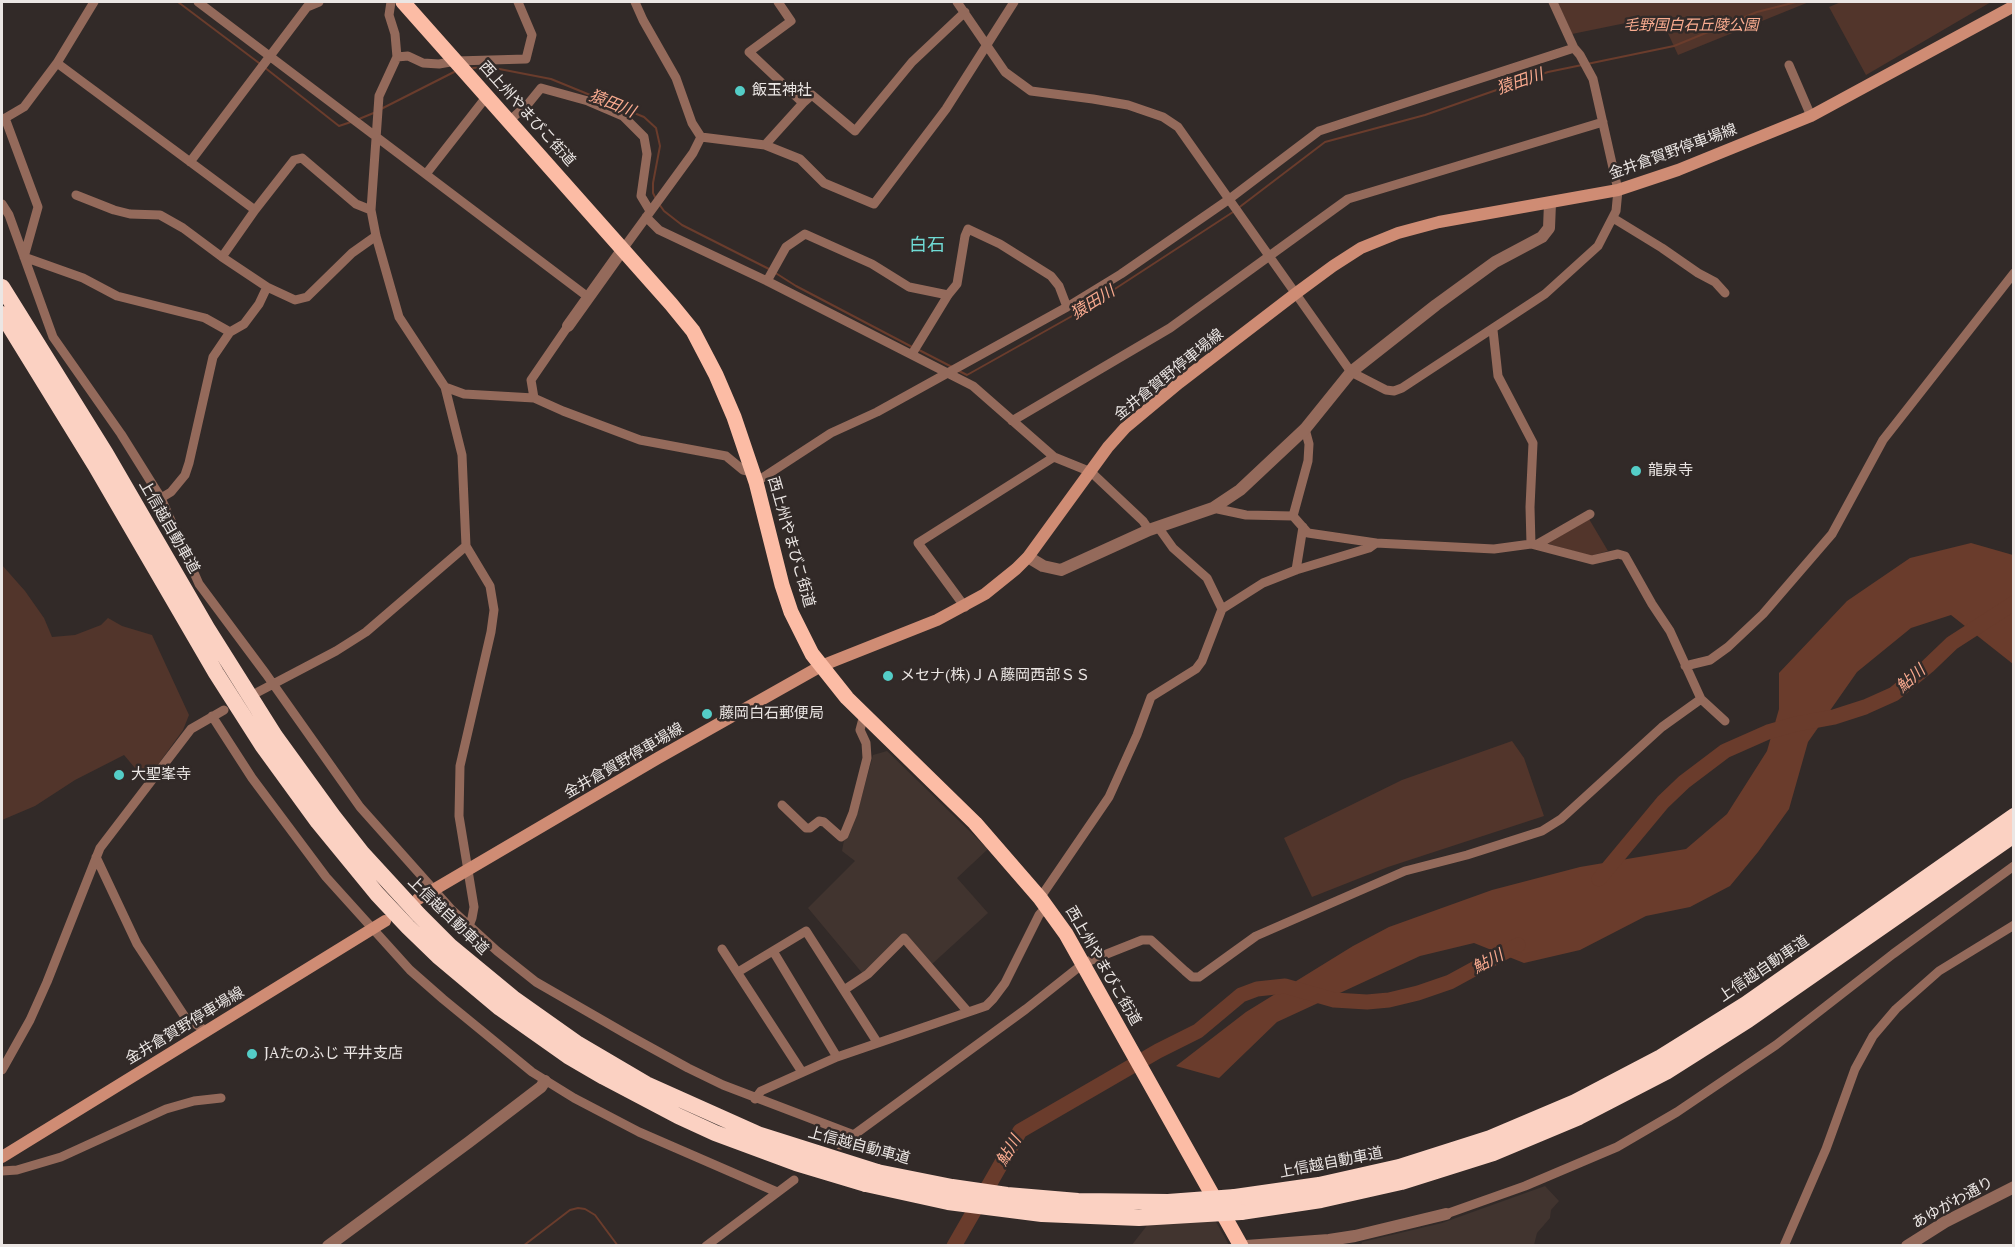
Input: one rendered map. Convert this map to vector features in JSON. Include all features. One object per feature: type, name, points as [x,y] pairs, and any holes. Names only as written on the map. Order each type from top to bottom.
[{"type":"highway","name":"西上州やまびこ街道","points":[[403,2],[693,331],[716,375],[734,417],[754,477],[782,585],[791,612],[808,647],[840,691],[975,823],[1043,902],[1084,963],[1240,1245]]},
{"type":"highway","name":"上信越自動車道","points":[[2,287],[94,434],[207,628],[258,710],[333,816],[376,869],[419,915],[458,953],[513,998],[578,1044],[646,1084],[760,1135],[872,1178]]},
{"type":"highway","name":"上信越自動車道","points":[[2,314],[95,465],[195,637],[256,736],[318,822],[370,886],[408,927],[438,956],[500,1008],[604,1077],[715,1133],[796,1163],[872,1178],[1056,1200],[1238,1204],[1322,1200],[1401,1182],[1493,1153],[1579,1117],[1666,1072],[1740,1026],[2013,835]]},
{"type":"highway","name":"上信越自動車道","points":[[1238,1204],[1399,1167],[1490,1138],[1575,1102],[1661,1057],[1746,1004],[2013,816]]},
{"type":"main road","name":"金井倉賀野停車場線","points":[[418,899],[658,758],[821,666],[965,607],[1004,580],[1028,557],[1108,447],[1125,428],[1179,383],[1295,294],[1361,248],[1398,233],[1439,222],[1618,190],[1678,170],[1811,116],[2013,6]]},
{"type":"main road","name":"金井倉賀野停車場線","points":[[2,1157],[385,921]]},
{"type":"street","points":[[24,257],[38,207],[3,119],[24,107],[57,63],[94,2]]},
{"type":"street","points":[[198,2],[588,297]]},
{"type":"street","points":[[190,162],[307,8],[319,2]]},
{"type":"street","points":[[391,2],[389,15],[395,34],[397,57],[379,96],[371,210],[399,317],[445,387],[462,455],[466,546],[490,586],[494,610],[460,766],[459,816],[474,907],[469,926]]},
{"type":"street","points":[[397,57],[408,56],[423,63],[439,64],[456,61],[526,58],[532,35],[518,2]]},
{"type":"street","points":[[635,2],[642,20],[676,78],[692,123],[701,137]]},
{"type":"street","points":[[778,2],[791,21],[750,52],[803,103]]},
{"type":"street","points":[[957,2],[1005,72],[1031,92],[1128,105],[1163,117],[1178,128],[1351,372],[1386,390],[1394,391],[1493,330],[1545,294],[1598,246],[1616,211],[1618,190],[1593,79],[1574,48],[1553,2]]},
{"type":"street","points":[[701,137],[765,145],[800,159],[824,183],[874,204],[946,108],[1014,2]]},
{"type":"street","points":[[765,145],[812,95],[855,131],[912,62],[965,12]]},
{"type":"street","points":[[445,387],[464,394],[534,398],[640,440],[726,456],[754,477],[831,433],[862,419],[1067,307],[1121,274],[1228,200],[1319,131],[1574,48]]},
{"type":"street","points":[[57,63],[255,210]]},
{"type":"street","points":[[1789,65],[1811,116]]},
{"type":"street","points":[[509,122],[541,88],[548,88],[588,101],[623,116],[644,137],[647,154],[641,196],[648,214],[659,230],[768,280],[948,371],[973,386],[1054,457],[1091,472],[1206,578],[1222,609]]},
{"type":"street","points":[[426,174],[487,96]]},
{"type":"street","points":[[1012,421],[1170,328],[1348,199],[1604,122]]},
{"type":"street","points":[[534,398],[531,380],[588,297],[693,153],[701,137]]},
{"type":"street","points":[[222,257],[294,160],[302,158],[356,204],[371,210]]},
{"type":"street","points":[[76,195],[130,214],[160,215],[183,228],[267,287],[295,300],[307,297],[352,253],[376,236]]},
{"type":"street","points":[[1028,557],[1043,566],[1061,570],[1154,529],[1213,508],[1240,490],[1305,429],[1351,372],[1494,262],[1542,237],[1549,228],[1550,203]]},
{"type":"street","points":[[2,204],[9,215],[53,337],[121,434],[161,498],[199,584],[360,807],[435,890],[469,926],[516,967],[560,997],[688,1068],[756,1098],[854,1135]]},
{"type":"street","points":[[1613,218],[1715,282],[1725,293]]},
{"type":"street","points":[[913,353],[957,284],[968,229],[1000,244],[1051,276],[1059,286],[1067,307]]},
{"type":"street","points":[[768,280],[786,246],[805,234],[872,264],[909,287],[948,295]]},
{"type":"street","points":[[24,257],[83,278],[117,296],[205,318],[230,332]]},
{"type":"street","points":[[1685,666],[1710,660],[1728,647],[1763,614],[1832,534],[1883,440],[2013,273]]},
{"type":"street","points":[[161,498],[171,492],[185,475],[213,357],[230,332],[244,324],[259,304],[267,287]]},
{"type":"street","points":[[1493,330],[1498,376],[1533,443],[1530,507],[1533,544]]},
{"type":"street","points":[[1293,516],[1308,461],[1309,444],[1305,429]]},
{"type":"street","points":[[965,607],[918,543],[1054,457]]},
{"type":"street","points":[[1213,508],[1246,515],[1293,516],[1308,533],[1376,543],[1494,549],[1533,544],[1590,514]]},
{"type":"street","points":[[1296,570],[1303,527]]},
{"type":"street","points":[[756,1098],[760,1091],[837,1057],[986,1006],[1005,983],[1039,915],[1043,902],[1109,797],[1137,735],[1151,697],[1196,669],[1202,661],[1222,609],[1263,583],[1296,570],[1369,548],[1376,543]]},
{"type":"street","points":[[1533,544],[1592,560],[1618,554],[1625,556],[1670,631],[1701,699],[1725,721]]},
{"type":"street","points":[[258,692],[336,651],[366,632],[466,546]]},
{"type":"street","points":[[840,1145],[1026,1010],[1084,963],[1142,940],[1151,940],[1192,977],[1199,977],[1256,936],[1405,871],[1467,855],[1542,831],[1561,819],[1662,727],[1701,699]]},
{"type":"street","points":[[2,1070],[8,1063],[30,1020],[47,982],[100,848],[191,729],[224,710]]},
{"type":"street","points":[[782,805],[806,828],[810,828],[819,821],[824,822],[841,837],[844,835],[853,813],[867,758],[866,743],[860,730],[864,715]]},
{"type":"street","points":[[212,716],[286,827],[372,929],[410,970],[443,999],[545,1081],[639,1132],[777,1192]]},
{"type":"street","points":[[96,857],[137,944],[185,1017],[206,1031]]},
{"type":"street","points":[[1246,1245],[1329,1240],[1355,1241],[1446,1214],[1525,1186],[1617,1148],[1677,1112],[1776,1045],[1893,954],[2013,866]]},
{"type":"street","points":[[1784,1245],[1830,1138],[1855,1070],[1879,1029],[1896,1009],[1939,971],[2013,925]]},
{"type":"street","points":[[738,972],[806,931],[877,1042]]},
{"type":"street","points":[[844,990],[868,974],[904,938],[968,1012]]},
{"type":"street","points":[[722,949],[802,1072]]},
{"type":"street","points":[[773,951],[837,1057]]},
{"type":"street","points":[[328,1245],[469,1142],[541,1087],[545,1081]]},
{"type":"street","points":[[2,1171],[17,1170],[61,1157],[166,1109],[194,1101],[221,1098]]},
{"type":"street","points":[[706,1245],[794,1180]]},
{"type":"street","name":"あゆがわ通り","points":[[1907,1245],[1945,1222],[2013,1187]]},
{"type":"shaded area","points":[[1971,543],[2013,555],[2013,664],[1951,615],[1911,628],[1857,672],[1808,742],[1789,809],[1730,886],[1690,907],[1646,916],[1580,950],[1524,963],[1474,943],[1420,956],[1277,1022],[1219,1078],[1176,1066],[1246,1012],[1353,946],[1389,927],[1492,890],[1580,867],[1686,849],[1727,814],[1767,751],[1779,709],[1779,673],[1847,601],[1910,558]]},
{"type":"shaded area","points":[[887,751],[988,849],[957,878],[988,913],[931,965],[904,934],[863,974],[808,908],[855,861],[842,851],[844,840],[857,814],[873,755]]},
{"type":"shaded area","points":[[1545,1186],[1559,1201],[1551,1210],[1550,1218],[1537,1233],[1534,1245],[1361,1245],[1362,1242],[1442,1223]]},
{"type":"shaded area","points":[[1215,1220],[1229,1245],[1131,1246],[1149,1223]]},
{"type":"green space","name":"毛野国白石丘陵公園","points":[[1558,2],[1809,2],[1678,55],[1660,16],[1572,34]]},
{"type":"green space","points":[[1841,2],[1991,2],[1866,75],[1829,7]]},
{"type":"green space","points":[[1589,519],[1608,551],[1590,556],[1546,543]]},
{"type":"green space","points":[[2,565],[25,591],[44,618],[52,637],[75,635],[101,625],[108,618],[122,626],[152,635],[189,715],[183,730],[146,781],[124,755],[75,780],[35,806],[2,820]]},
{"type":"green space","points":[[1512,741],[1524,758],[1544,816],[1388,867],[1312,897],[1284,838],[1402,780]]},
{"type":"waterway","name":"猿田川","points":[[178,2],[259,63]]},
{"type":"waterway","name":"猿田川","points":[[1587,64],[1674,46],[1757,12],[1796,2]]},
{"type":"waterway","name":"猿田川","points":[[1237,209],[1325,142],[1425,115],[1548,72],[1582,65]]},
{"type":"waterway","name":"猿田川","points":[[264,67],[339,126],[351,122]]},
{"type":"waterway","name":"猿田川","points":[[473,68],[489,67],[551,79],[644,117],[656,128],[660,146],[653,183],[653,193],[656,199]]},
{"type":"waterway","name":"猿田川","points":[[381,109],[454,72]]},
{"type":"waterway","name":"猿田川","points":[[359,119],[376,112]]},
{"type":"waterway","name":"猿田川","points":[[659,204],[682,225],[769,269]]},
{"type":"waterway","name":"猿田川","points":[[959,371],[967,375],[1081,311],[1233,212]]},
{"type":"waterway","name":"猿田川","points":[[774,272],[796,286],[914,348]]},
{"type":"waterway","name":"猿田川","points":[[919,350],[952,367]]},
{"type":"waterway","name":"鮎川","points":[[1599,879],[1663,802],[1684,782],[1725,751],[1768,732],[1834,717],[1894,694],[1952,643],[2014,603]]},
{"type":"waterway","name":"鮎川","points":[[954,1246],[1020,1131],[1158,1051],[1198,1031],[1241,995],[1257,989],[1285,986],[1334,1000],[1367,1002],[1389,1000],[1450,982],[1518,945]]},
{"type":"waterway","points":[[523,1246],[570,1210],[578,1208],[595,1215],[618,1246]]},
{"type":"place","name":"飯玉神社","points":[[740,91]]},
{"type":"place","name":"龍泉寺","points":[[1636,471]]},
{"type":"place","name":"メセナ(株)ＪＡ藤岡西部ＳＳ","points":[[888,676]]},
{"type":"place","name":"藤岡白石郵便局","points":[[707,714]]},
{"type":"place","name":"大聖峯寺","points":[[119,775]]},
{"type":"place","name":"JAたのふじ 平井支店","points":[[252,1054]]},
{"type":"district","name":"白石","points":[[927,246]]}]
